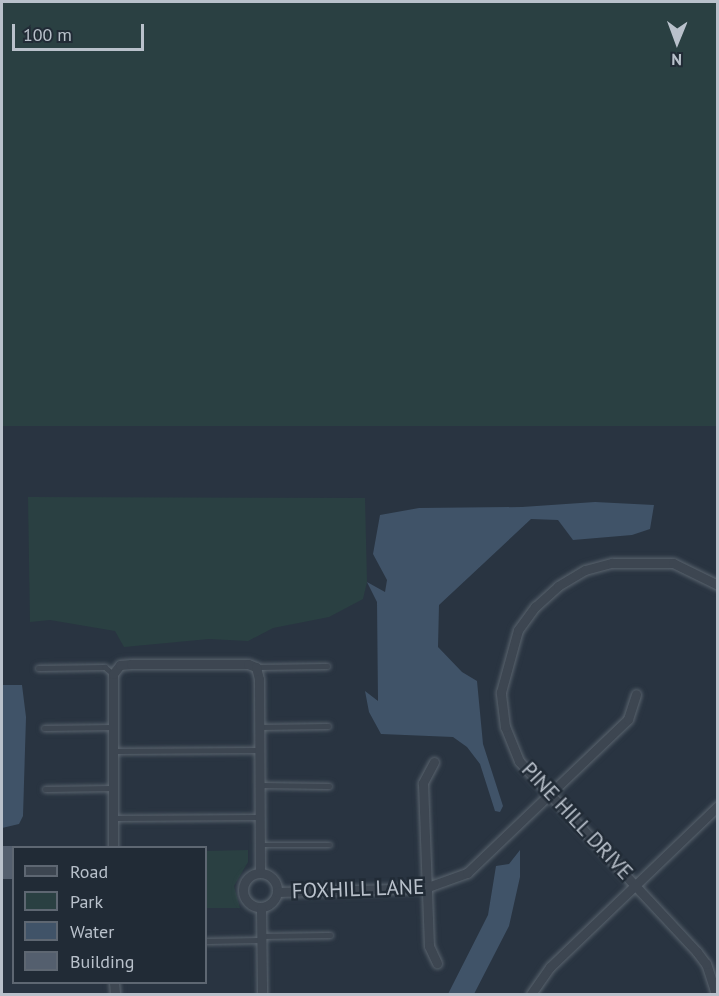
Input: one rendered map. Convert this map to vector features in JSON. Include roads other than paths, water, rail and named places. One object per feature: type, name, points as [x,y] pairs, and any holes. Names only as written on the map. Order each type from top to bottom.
[{"type":"street","name":"PINE HILL DRIVE","points":[[717,585],[673,563],[612,563],[585,570],[558,586],[535,607],[518,630],[501,692],[505,727],[519,760],[549,796],[634,885],[717,806]]},
{"type":"street","points":[[113,846],[113,674],[120,665],[179,664],[256,667],[259,727],[260,873]]},
{"type":"street","name":"FOXHILL LANE","points":[[277,892],[426,888],[467,873],[628,719],[636,694]]},
{"type":"street","points":[[434,762],[423,783],[429,946],[437,963]]},
{"type":"street","points":[[260,873],[271,877],[277,892],[271,903],[261,907],[246,900],[243,890],[246,880],[260,873]]},
{"type":"street","points":[[531,994],[550,968],[634,885],[697,952],[706,964],[716,994]]},
{"type":"street","points":[[261,907],[262,994]]},
{"type":"lane","points":[[256,667],[327,666]]},
{"type":"lane","points":[[38,668],[105,667],[113,674]]},
{"type":"lane","points":[[259,727],[328,726]]},
{"type":"lane","points":[[44,728],[113,727]]},
{"type":"lane","points":[[114,751],[259,750]]},
{"type":"lane","points":[[260,785],[329,786]]},
{"type":"lane","points":[[45,789],[113,788]]},
{"type":"lane","points":[[113,818],[260,817]]},
{"type":"lane","points":[[260,845],[330,845]]},
{"type":"lane","points":[[207,941],[330,935]]},
{"type":"water","points":[[595,502],[654,505],[650,529],[632,535],[573,540],[558,520],[531,519],[439,605],[438,647],[462,672],[477,681],[483,744],[503,806],[500,812],[495,811],[480,764],[467,747],[453,737],[381,734],[369,712],[365,691],[378,701],[377,602],[367,582],[385,592],[387,580],[373,554],[380,515],[419,508],[522,507]]},
{"type":"water","points":[[2,685],[22,685],[26,717],[23,816],[19,824],[2,828]]},
{"type":"water","points":[[520,850],[520,877],[509,926],[474,994],[448,994],[488,915],[496,866],[509,864]]}]
